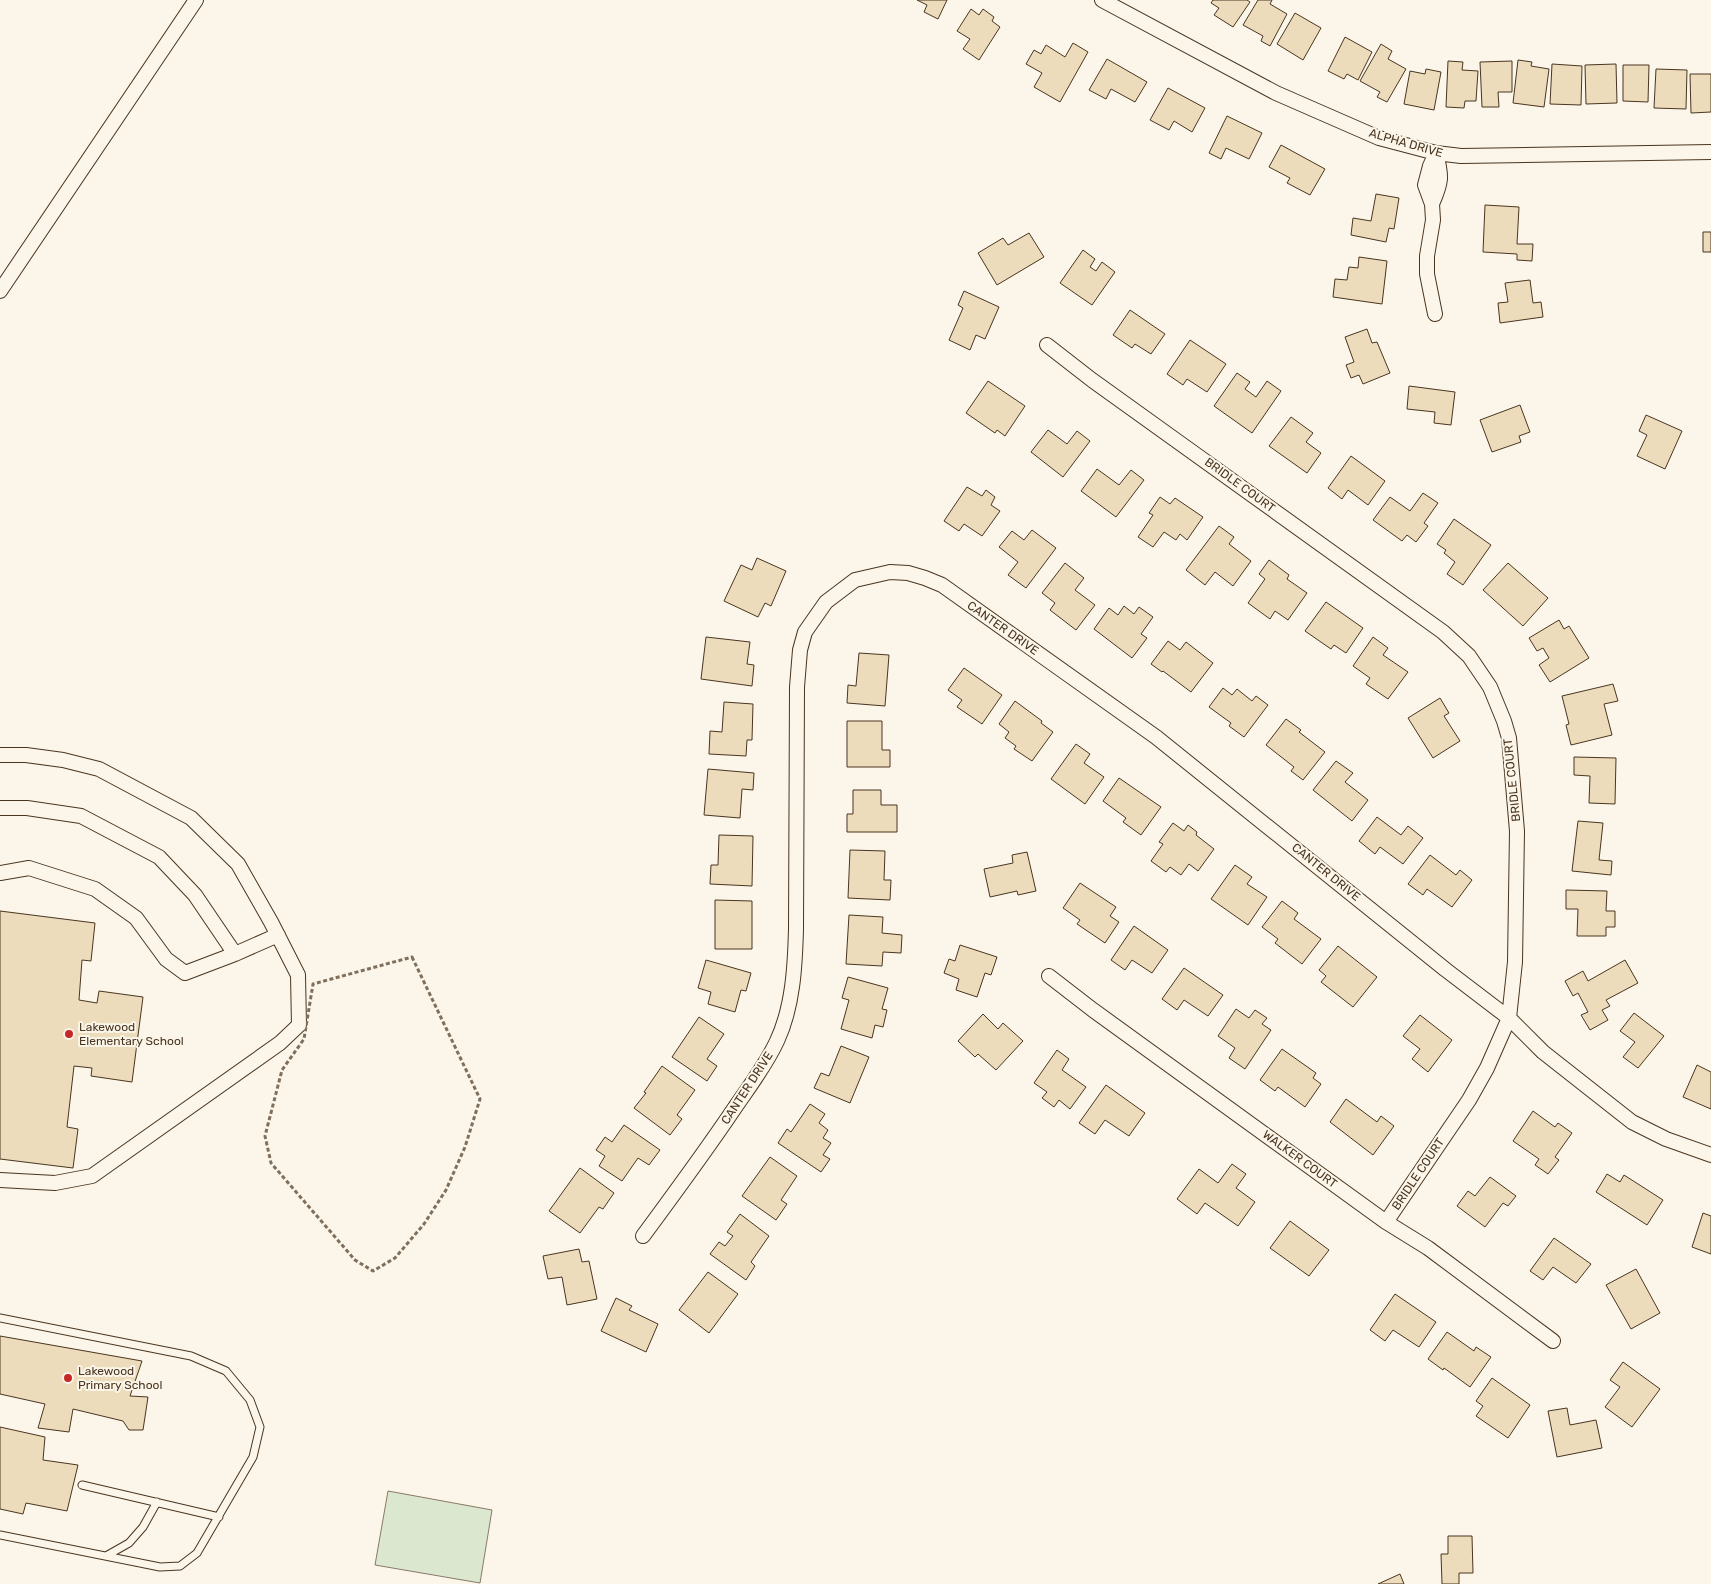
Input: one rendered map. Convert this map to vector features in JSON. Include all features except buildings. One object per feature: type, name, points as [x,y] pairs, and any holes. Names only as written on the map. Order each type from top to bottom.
[{"type":"street","points":[[0,291],[196,0]]},
{"type":"street","name":"ALPHA DRIVE","points":[[1102,0],[1276,94],[1379,138],[1436,153],[1461,156],[1711,152]]},
{"type":"street","points":[[1435,314],[1427,274],[1427,256],[1433,220],[1432,204],[1425,185],[1436,153]]},
{"type":"street","name":"BRIDLE COURT","points":[[1047,345],[1092,380],[1443,632],[1469,656],[1490,687],[1504,721],[1509,738],[1517,831],[1515,962],[1509,1018],[1487,1068],[1469,1100],[1386,1222]]},
{"type":"street","name":"CANTER DRIVE","points":[[642,1236],[696,1165],[759,1073],[777,1041],[788,1004],[794,967],[796,929],[796,687],[800,650],[805,632],[826,602],[854,580],[890,572],[908,573],[942,585],[1156,737],[1446,970],[1509,1018],[1543,1052],[1632,1122],[1666,1139],[1711,1156]]},
{"type":"street","points":[[0,754],[63,760],[99,769],[192,818],[238,864],[278,935],[298,975],[299,1025],[280,1043],[92,1176],[55,1183],[0,1180]]},
{"type":"street","points":[[0,808],[27,808],[82,816],[159,857],[195,895],[235,954]]},
{"type":"street","points":[[0,872],[29,868],[96,889],[136,918],[166,959],[185,973],[278,935]]},
{"type":"street","name":"WALKER COURT","points":[[1049,976],[1093,1010],[1386,1222],[1428,1248],[1553,1341]]},
{"type":"lane","points":[[0,1318],[191,1356],[226,1371],[250,1400],[260,1427],[253,1457],[198,1553],[180,1566],[160,1567],[0,1535]]},
{"type":"lane","points":[[82,1485],[219,1516]]},
{"type":"lane","points":[[106,1556],[129,1543],[143,1528],[157,1502]]},
{"type":"path","points":[[412,956],[480,1099],[465,1147],[446,1190],[424,1224],[394,1258],[372,1271],[355,1260],[272,1163],[265,1136],[282,1070],[304,1039],[313,984],[412,956]]},
{"type":"green space","points":[[388,1491],[492,1510],[480,1583],[375,1565]]},
{"type":"place","name":"Lakewood Elementary School","points":[[69,1034]]},
{"type":"place","name":"Lakewood Primary School","points":[[68,1378]]}]
